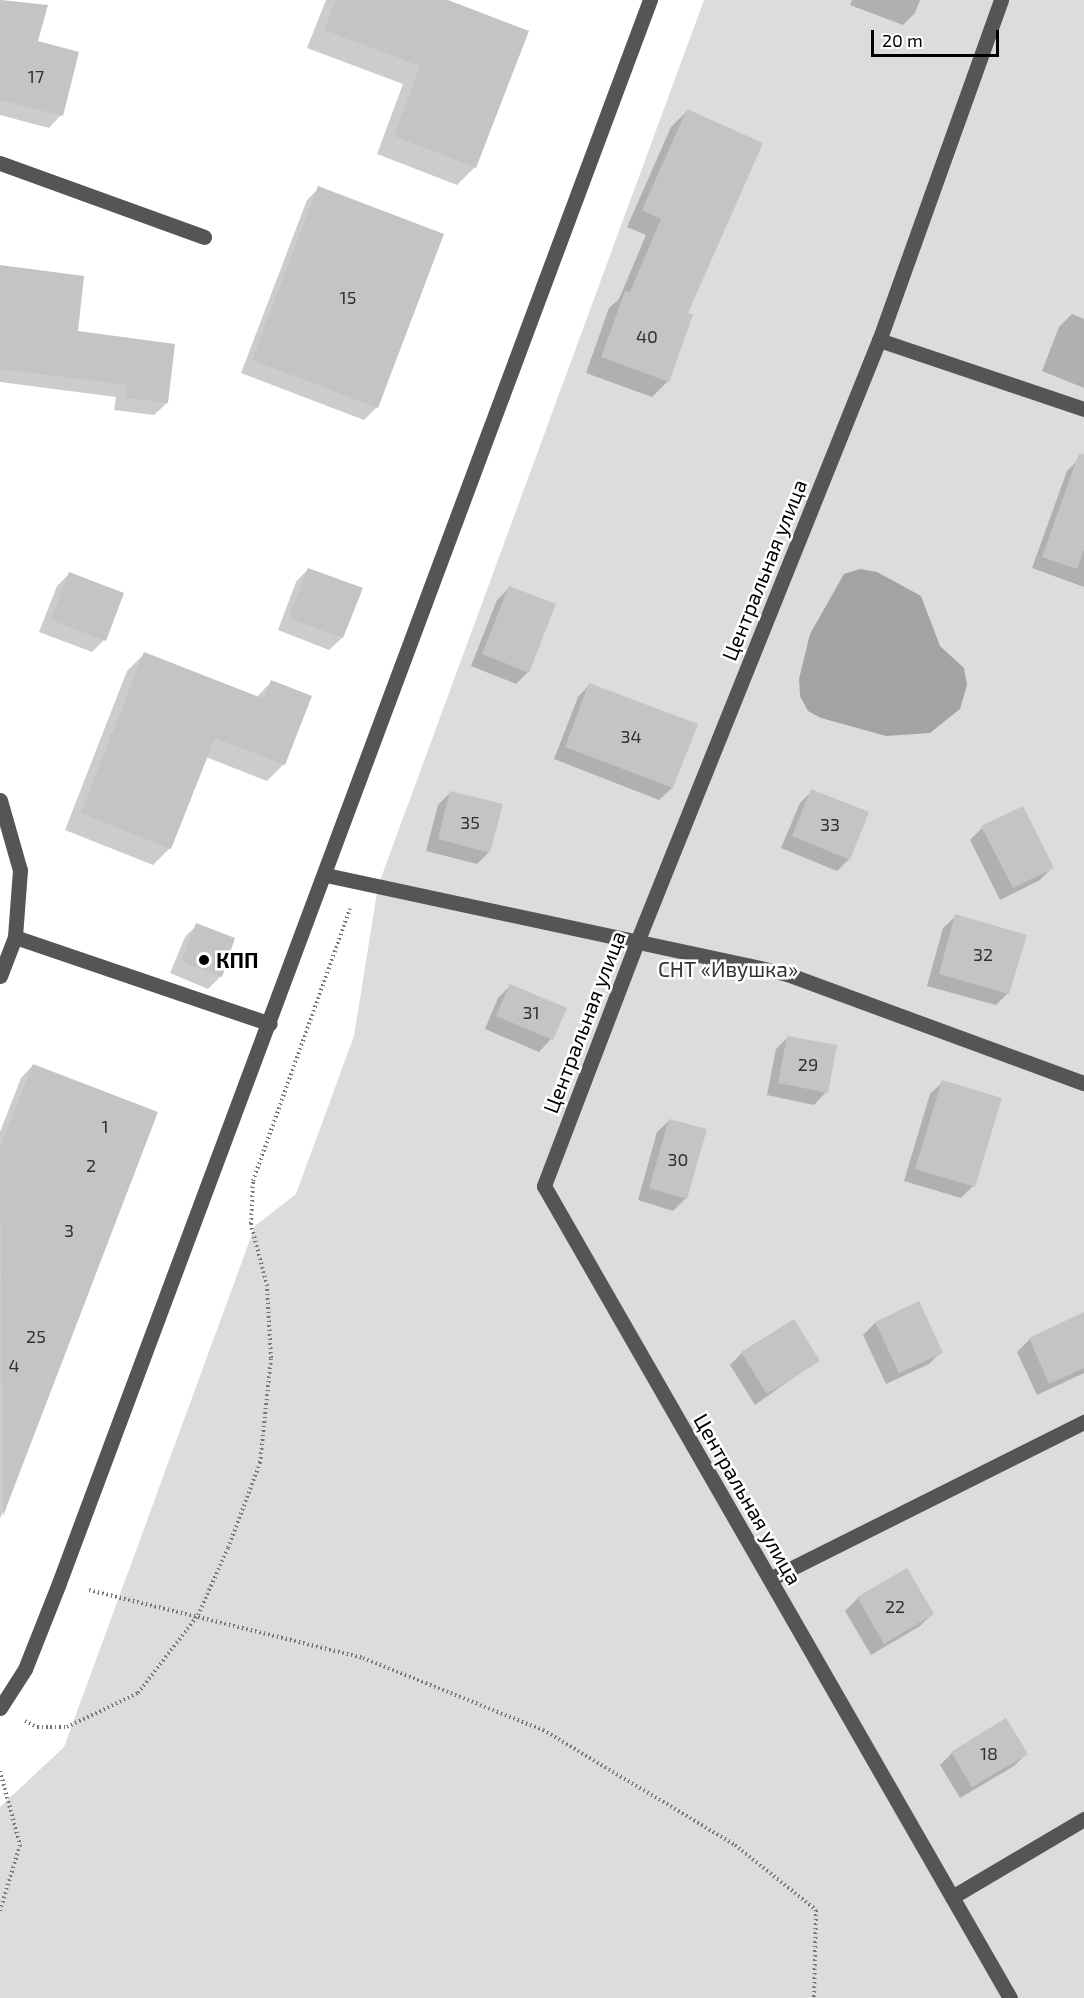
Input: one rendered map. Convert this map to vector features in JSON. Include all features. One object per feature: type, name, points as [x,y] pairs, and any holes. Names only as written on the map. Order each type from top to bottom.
[{"type":"street","points":[[0,1708],[25,1669],[59,1583],[326,875],[650,0]]},
{"type":"street","name":"Центральная улица","points":[[1001,0],[879,340],[637,942],[544,1186],[1010,1998]]},
{"type":"street","points":[[0,163],[204,237]]},
{"type":"street","points":[[879,340],[1084,409]]},
{"type":"street","points":[[0,800],[20,870],[15,937],[0,976]]},
{"type":"street","points":[[326,875],[787,974],[1084,1083]]},
{"type":"street","points":[[15,937],[270,1024]]},
{"type":"street","points":[[770,1579],[1084,1422]]},
{"type":"street","points":[[952,1897],[1084,1819]]},
{"type":"path","points":[[37,1727],[67,1727],[138,1693],[198,1615],[260,1463],[271,1358],[267,1286],[251,1224],[253,1181],[360,883]]},
{"type":"path","points":[[59,1583],[198,1615],[363,1658],[543,1730],[735,1845],[816,1910],[814,1998]]},
{"type":"path","points":[[0,1771],[20,1845],[0,1911]]},
{"type":"green space","name":"СНТ «Ивушка»","points":[[704,0],[1084,0],[1084,1998],[0,1998],[0,1807],[64,1747],[255,1226],[296,1194],[354,1036],[378,886]]},
{"type":"shaded area","points":[[860,569],[877,572],[921,596],[940,646],[964,668],[967,685],[960,709],[930,733],[886,736],[821,718],[808,711],[800,696],[799,679],[810,634],[844,574]]},
{"type":"building","points":[[0,0],[48,5],[38,41],[79,52],[63,116],[0,100]]},
{"type":"building","points":[[336,0],[448,0],[529,31],[476,168],[394,136],[420,66],[324,30]]},
{"type":"building","points":[[687,109],[763,143],[688,313],[693,315],[669,382],[601,357],[625,291],[630,292],[661,219],[642,210]]},
{"type":"building","points":[[318,186],[444,234],[378,408],[252,360]]},
{"type":"building","points":[[0,265],[84,276],[78,331],[175,344],[168,403],[126,398],[127,385],[0,369]]},
{"type":"building","points":[[1079,453],[1084,454],[1084,549],[1077,569],[1042,557]]},
{"type":"building","points":[[308,568],[363,588],[343,638],[289,618]]},
{"type":"building","points":[[69,572],[124,593],[106,641],[51,620]]},
{"type":"building","points":[[509,586],[556,604],[529,673],[482,654]]},
{"type":"building","points":[[144,652],[264,699],[271,680],[312,696],[285,765],[215,738],[171,849],[81,813]]},
{"type":"building","points":[[589,683],[698,724],[673,788],[565,747]]},
{"type":"building","points":[[811,789],[869,812],[850,860],[792,836]]},
{"type":"building","points":[[450,791],[503,804],[490,853],[438,839]]},
{"type":"building","points":[[1023,806],[1054,868],[1013,888],[981,826]]},
{"type":"building","points":[[955,914],[1027,935],[1009,994],[939,974]]},
{"type":"building","name":"КПП","points":[[196,923],[235,938],[222,977],[181,961]]},
{"type":"building","points":[[510,984],[567,1008],[553,1040],[496,1016]]},
{"type":"building","points":[[787,1036],[837,1045],[828,1093],[778,1083]]},
{"type":"building","points":[[33,1064],[158,1112],[3,1516],[0,1148]]},
{"type":"building","points":[[942,1080],[1002,1098],[975,1187],[915,1169]]},
{"type":"building","points":[[669,1119],[707,1129],[687,1199],[649,1188]]},
{"type":"building","points":[[919,1301],[943,1353],[899,1373],[875,1322]]},
{"type":"building","points":[[1084,1312],[1084,1368],[1049,1384],[1029,1338]]},
{"type":"building","points":[[794,1319],[820,1361],[767,1394],[741,1352]]},
{"type":"building","points":[[907,1568],[934,1614],[884,1644],[857,1597]]},
{"type":"building","points":[[1006,1718],[1028,1754],[972,1787],[951,1752]]},
{"type":"place","name":"КПП","points":[[204,960]]}]
